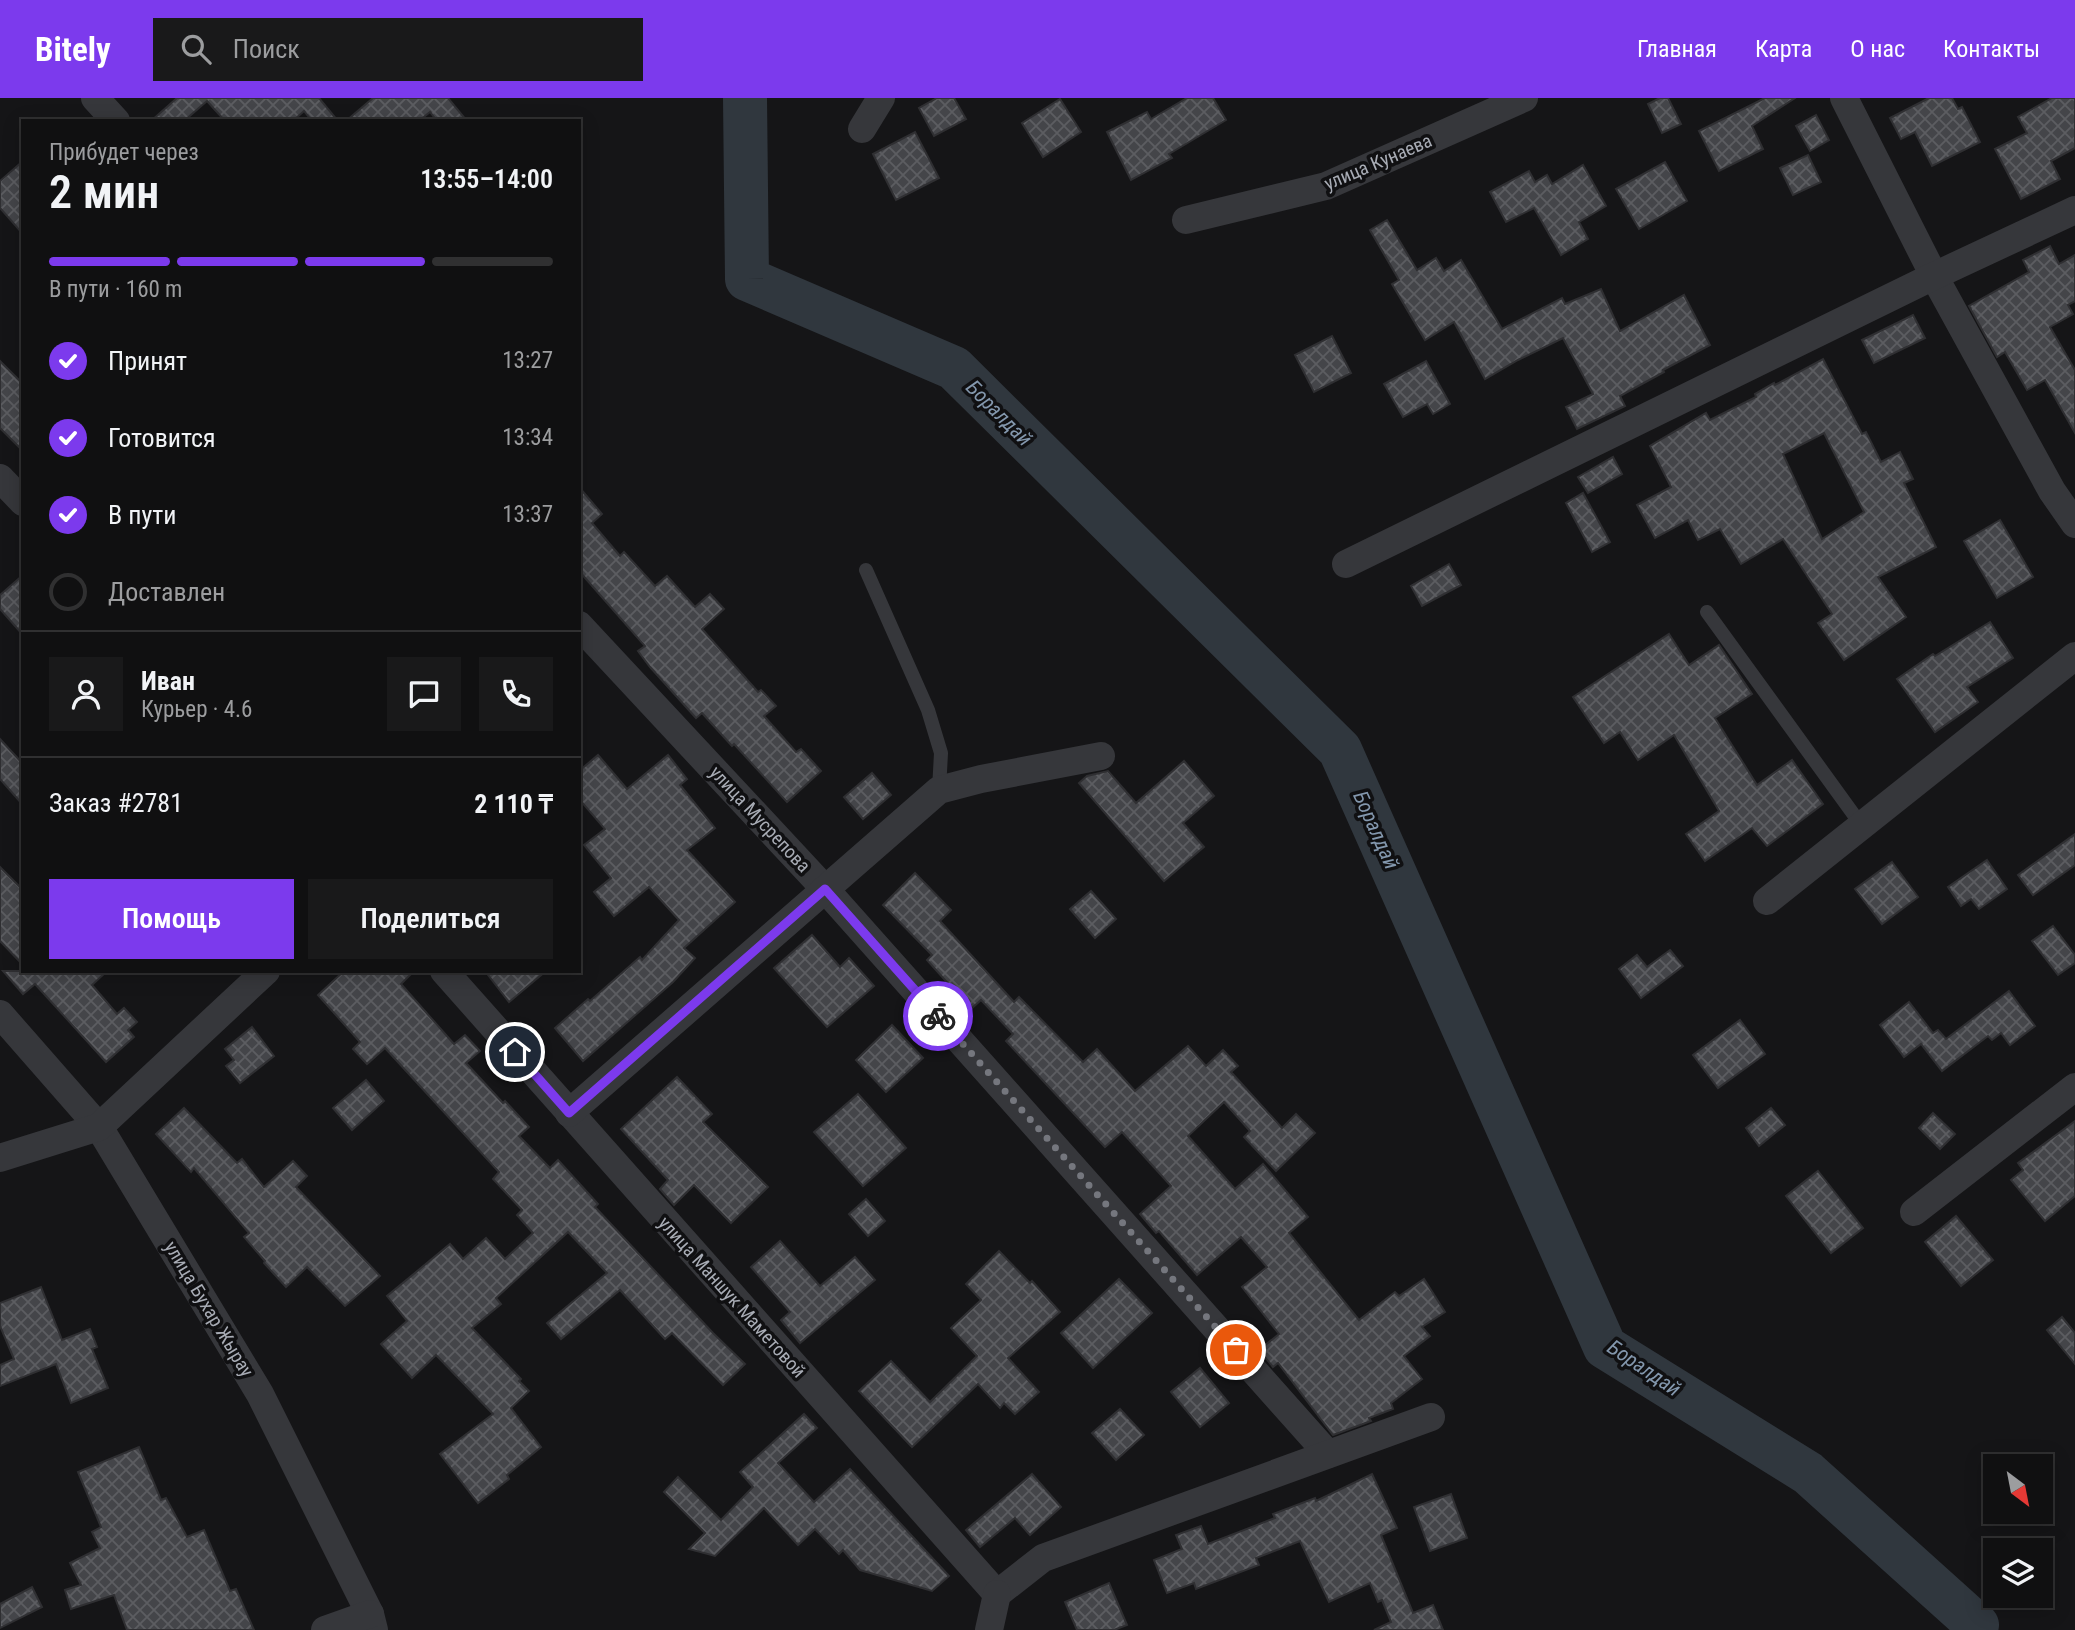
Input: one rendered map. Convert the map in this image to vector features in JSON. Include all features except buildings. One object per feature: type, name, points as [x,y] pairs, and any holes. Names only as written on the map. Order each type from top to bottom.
[{"type":"street","points":[[95,98],[114,119]]},
{"type":"street","points":[[862,129],[881,98]]},
{"type":"street","name":"улица Кунаева","points":[[1186,220],[1326,186],[1524,98]]},
{"type":"street","points":[[1844,98],[1934,276],[2052,491],[2075,524]]},
{"type":"street","points":[[1346,564],[1934,276],[2075,210]]},
{"type":"street","points":[[0,478],[21,500]]},
{"type":"street","name":"улица Мусрепова","points":[[581,627],[825,889],[1328,1454]]},
{"type":"street","points":[[1767,901],[2075,656]]},
{"type":"street","points":[[569,1113],[939,790],[981,779],[1101,756]]},
{"type":"street","points":[[0,1158],[99,1127],[263,973]]},
{"type":"street","name":"улица Маншук Маметовой","points":[[446,973],[997,1594]]},
{"type":"street","name":"улица Бухар Жырау","points":[[0,1014],[99,1127],[260,1394],[372,1622]]},
{"type":"street","points":[[1914,1212],[2075,1087]]},
{"type":"street","points":[[989,1630],[997,1594],[1043,1558],[1431,1417]]},
{"type":"street","points":[[325,1630],[372,1622]]},
{"type":"lane","points":[[866,570],[928,710],[941,753],[939,790]]},
{"type":"lane","points":[[1707,612],[1862,826]]},
{"type":"waterway","name":"Боралдай","points":[[745,98],[747,279],[954,368],[1340,750],[1605,1347],[1808,1473],[1977,1625],[1975,1630]]},
{"type":"way so far","points":[[938,1016],[1236,1350]]},
{"type":"route","points":[[515,1052],[569,1113],[825,889],[938,1016]]}]
